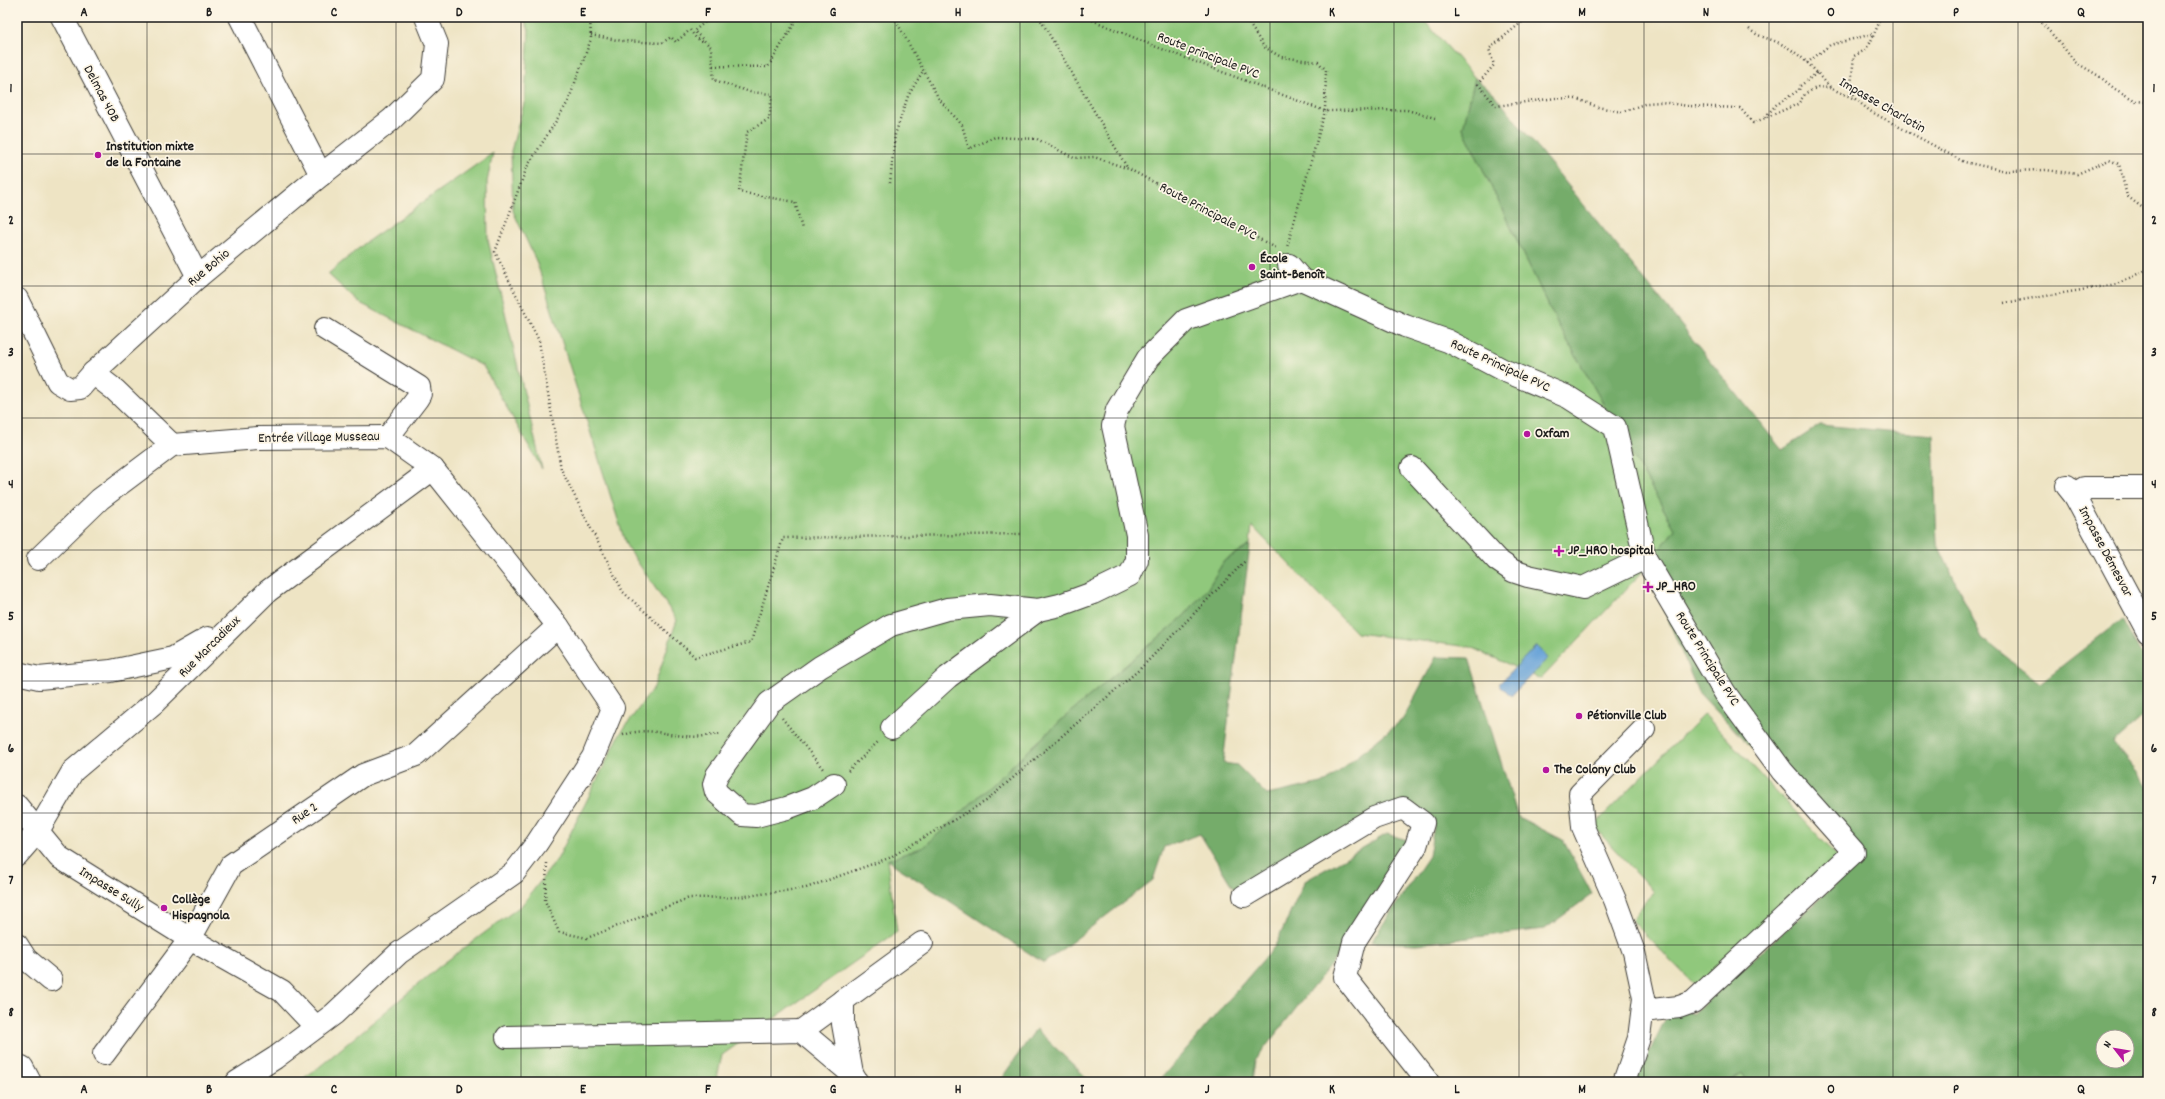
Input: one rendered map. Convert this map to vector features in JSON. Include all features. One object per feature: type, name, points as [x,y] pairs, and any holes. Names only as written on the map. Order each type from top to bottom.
[{"type":"street","name":"Delmas 40B","points":[[62,17],[198,276]]},
{"type":"street","points":[[240,17],[321,174]]},
{"type":"street","name":"Rue Bohio","points":[[17,299],[58,382],[70,389],[80,388],[93,373],[198,276],[321,174],[391,120],[433,79],[437,44],[426,17]]},
{"type":"street","points":[[892,728],[948,677],[1038,610],[1093,593],[1130,575],[1138,560],[1137,535],[1113,426],[1117,410],[1148,358],[1186,320],[1292,266]]},
{"type":"street","name":"Route Principale PVC","points":[[1292,266],[1405,326],[1448,341],[1503,370],[1568,397],[1615,427],[1646,558],[1725,693],[1782,771],[1854,852],[1693,1002],[1679,1007],[1643,1011]]},
{"type":"street","points":[[325,329],[419,387],[420,394],[417,399],[388,437]]},
{"type":"street","points":[[38,559],[100,499],[172,445],[115,390],[93,373]]},
{"type":"street","name":"Entrée Village Musseau","points":[[172,445],[258,438],[388,437],[434,469],[558,626],[613,708],[593,757],[537,843],[514,873],[399,953],[334,1014],[316,1027]]},
{"type":"street","points":[[1412,468],[1498,560],[1513,571],[1528,576],[1583,588],[1646,558]]},
{"type":"street","name":"Rue Marcadieux","points":[[17,855],[38,831],[73,771],[155,702],[268,591],[434,469]]},
{"type":"street","name":"Impasse Démesvar","points":[[2148,488],[2084,488],[2071,491],[2148,632]]},
{"type":"street","points":[[834,784],[813,798],[787,808],[756,816],[738,813],[716,792],[714,784],[717,774],[769,703],[820,667],[891,625],[947,609],[990,605],[1038,610]]},
{"type":"street","points":[[17,673],[39,678],[97,673],[173,658],[236,621]]},
{"type":"street","name":"Rue 2","points":[[104,1054],[190,939],[231,865],[363,775],[416,755],[558,626]]},
{"type":"street","points":[[1626,1081],[1639,1038],[1644,998],[1634,952],[1615,900],[1583,827],[1580,794],[1644,729]]},
{"type":"street","name":"Impasse Sully","points":[[17,806],[59,857],[190,939],[282,991],[316,1027]]},
{"type":"street","points":[[1244,896],[1374,818],[1403,808],[1423,823],[1416,846],[1354,942],[1345,977],[1428,1082]]},
{"type":"street","points":[[507,1037],[801,1032],[922,943]]},
{"type":"street","points":[[17,945],[26,959],[51,980]]},
{"type":"street","points":[[843,1000],[843,1024],[855,1078]]},
{"type":"street","points":[[237,1082],[275,1058],[316,1027]]},
{"type":"street","points":[[801,1032],[855,1078]]},
{"type":"street","points":[[17,1069],[22,1067],[30,1082]]},
{"type":"path","points":[[590,17],[591,35],[568,102],[527,167],[494,252],[539,341],[561,469],[623,592],[696,657],[751,642],[783,538],[1023,534]]},
{"type":"path","points":[[711,17],[694,31],[710,45],[714,80],[750,92],[772,94],[769,120],[747,132],[739,192],[795,202],[802,229]]},
{"type":"path","points":[[713,66],[768,67],[794,24],[795,17]]},
{"type":"path","points":[[890,183],[895,135],[908,96],[923,71],[894,17]]},
{"type":"path","points":[[1039,17],[1129,170]]},
{"type":"path","name":"Route principale PVC","points":[[1085,17],[1154,46],[1325,111]]},
{"type":"path","name":"Route Principale PVC","points":[[923,71],[939,99],[962,125],[969,149],[995,137],[1037,139],[1074,158],[1094,157],[1129,170],[1292,266],[1325,111],[1326,70],[1318,62],[1281,57],[1264,47],[1245,17]]},
{"type":"path","name":"Impasse Charlotin","points":[[1528,17],[1489,49],[1494,65],[1478,84],[1496,106],[1563,99],[1578,99],[1598,107],[1622,112],[1647,103],[1661,102],[1688,106],[1740,108],[1753,123],[1798,104],[1806,93],[1818,87],[1830,88],[1856,99],[1870,111],[1964,162],[2006,171],[2046,170],[2077,174],[2109,160],[2120,164],[2127,196],[2148,212]]},
{"type":"path","points":[[1856,99],[1851,85],[1854,56],[1865,50],[1879,23],[1878,17]]},
{"type":"path","points":[[2036,17],[2075,62],[2099,76],[2136,102],[2148,102]]},
{"type":"path","points":[[1749,29],[1757,36],[1783,44],[1807,63],[1830,88]]},
{"type":"path","points":[[591,35],[622,41],[662,43],[671,37],[676,42],[690,30],[696,38],[710,45]]},
{"type":"path","points":[[1807,63],[1830,46],[1872,34]]},
{"type":"path","points":[[1763,118],[1776,105],[1799,90],[1800,86],[1817,73]]},
{"type":"path","points":[[1325,111],[1407,110],[1435,118]]},
{"type":"path","points":[[2004,303],[2116,284],[2148,269]]},
{"type":"path","points":[[548,856],[545,901],[559,932],[587,938],[689,898],[739,897],[806,888],[889,858],[986,801],[1140,669],[1246,560]]},
{"type":"path","points":[[797,734],[834,784],[892,728]]},
{"type":"path","points":[[617,737],[633,732],[653,730],[686,737],[747,733]]},
{"type":"green space","points":[[523,17],[1421,17],[1475,78],[1463,128],[1556,321],[1675,529],[1647,567],[1541,679],[1470,647],[1356,633],[1252,526],[1250,545],[1224,561],[1208,588],[1184,616],[1067,715],[924,847],[887,860],[897,932],[722,1055],[716,1082],[298,1082],[318,1068],[440,966],[522,905],[558,858],[620,734],[654,687],[677,620],[626,545],[537,263],[513,211],[511,151],[525,100],[529,30]]},
{"type":"green space","points":[[1475,78],[1494,94],[1782,450],[1820,425],[1933,435],[1937,543],[1982,638],[2040,683],[2122,619],[2148,666],[2148,712],[2113,743],[2148,786],[2148,1075],[2126,1082],[1748,1082],[1742,1073],[1728,1082],[1635,1082],[1673,1003],[1693,1014],[1861,861],[1698,692],[1647,567],[1675,529],[1556,321],[1463,128]]},
{"type":"green space","points":[[493,153],[487,182],[488,240],[542,469],[483,366],[358,302],[328,274],[365,243]]},
{"type":"green space","points":[[1250,545],[1223,763],[1237,765],[1267,795],[1326,782],[1403,719],[1436,657],[1469,658],[1518,817],[1563,840],[1592,894],[1545,929],[1417,944],[1371,942],[1429,856],[1434,826],[1414,805],[1237,894],[1200,834],[1164,847],[1153,880],[1044,963],[887,860],[924,847],[1067,715],[1184,616],[1208,588],[1224,561]]},
{"type":"green space","points":[[1704,714],[1838,857],[1700,990],[1631,920],[1654,892],[1593,826]]},
{"type":"green space","points":[[1387,834],[1407,840],[1336,958],[1255,1060],[1252,1082],[1158,1082],[1275,946],[1305,881]]},
{"type":"green space","points":[[1036,1029],[1091,1082],[1002,1082],[1001,1079]]},
{"type":"green space","points":[[1742,1073],[1748,1082],[1728,1082]]},
{"type":"green space","points":[[2148,1075],[2148,1082],[2126,1082]]},
{"type":"water","points":[[1536,646],[1548,658],[1511,696],[1499,684]]},
{"type":"place","name":"Institution mixte de la Fontaine","points":[[98,155]]},
{"type":"place","name":"École Saint-Benoît","points":[[1252,267]]},
{"type":"place","name":"Oxfam","points":[[1527,434]]},
{"type":"place","name":"JP_HRO hospital","points":[[1559,551]]},
{"type":"place","name":"JP_HRO","points":[[1648,587]]},
{"type":"place","name":"Pétionville Club","points":[[1579,716]]},
{"type":"place","name":"The Colony Club","points":[[1546,770]]},
{"type":"place","name":"Collège Hispagnola","points":[[164,908]]}]
